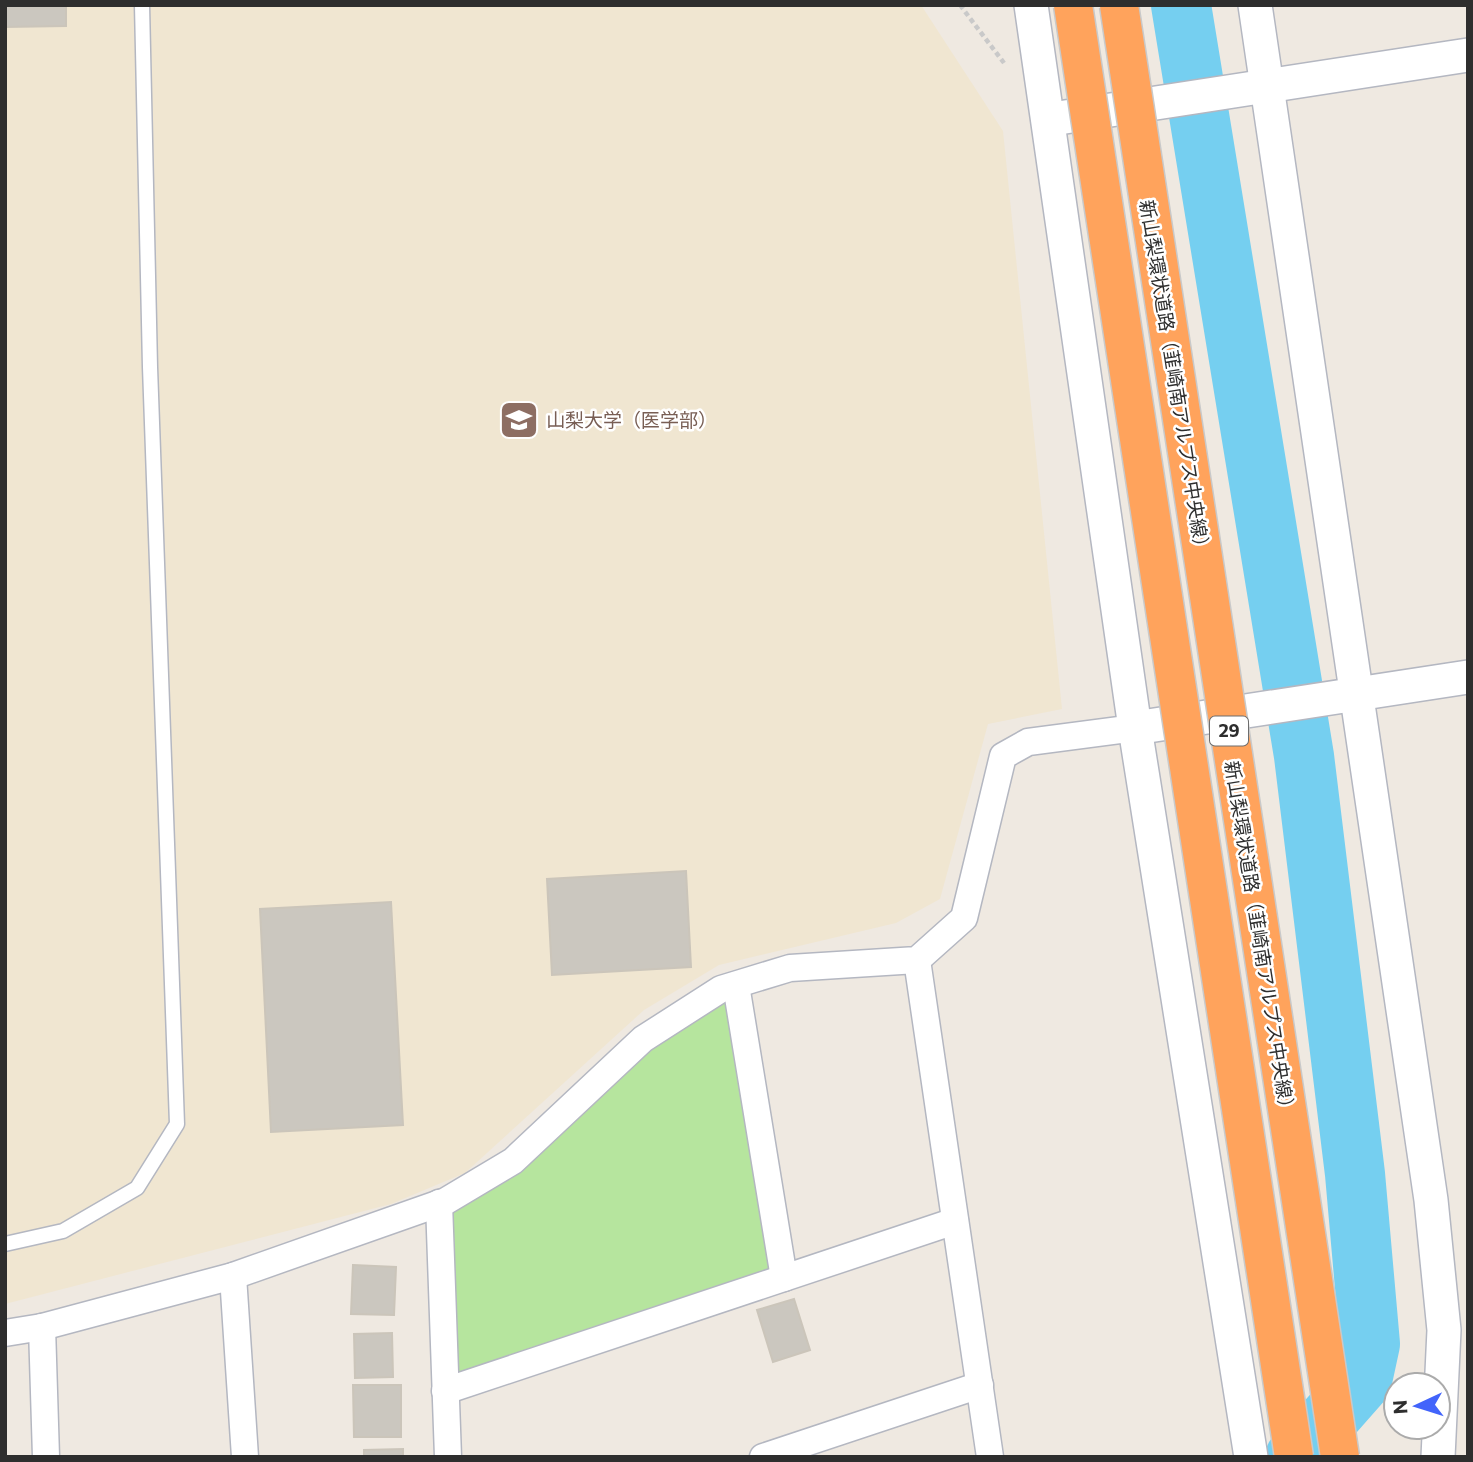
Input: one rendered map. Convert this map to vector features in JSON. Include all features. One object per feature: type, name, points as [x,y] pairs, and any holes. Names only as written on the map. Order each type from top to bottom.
[{"type":"highway","name":"29","points":[[1073,5],[1294,1457]]},
{"type":"highway","name":"新山梨環状道路（韮崎南アルプス中央線）","points":[[1119,5],[1340,1457]]},
{"type":"street","points":[[1031,5],[1135,728],[1251,1457]]},
{"type":"street","points":[[1255,5],[1439,1265],[1444,1330],[1438,1457]]},
{"type":"street","points":[[1047,119],[1468,55]]},
{"type":"street","points":[[5,1333],[42,1327],[233,1276],[439,1203],[513,1161],[643,1039],[721,989],[790,968],[917,960],[964,918],[1003,756],[1028,742],[1468,677]]},
{"type":"street","points":[[917,960],[990,1457]]},
{"type":"street","points":[[736,985],[784,1278]]},
{"type":"street","points":[[439,1203],[448,1457]]},
{"type":"street","points":[[445,1391],[955,1222]]},
{"type":"street","points":[[233,1276],[245,1457]]},
{"type":"street","points":[[42,1327],[46,1457]]},
{"type":"street","points":[[764,1457],[979,1385]]},
{"type":"lane","points":[[5,1244],[63,1231],[136,1188],[177,1124],[150,367],[142,5]]},
{"type":"shaded area","name":"山梨大学（医学部）","points":[[5,5],[921,5],[1003,131],[1062,709],[988,724],[940,899],[896,923],[719,965],[644,1010],[465,1173],[391,1204],[5,1304]]},
{"type":"green space","points":[[736,985],[784,1278],[445,1391],[439,1203],[513,1161],[643,1039]]},
{"type":"building","points":[[5,5],[66,5],[66,26],[5,27]]},
{"type":"building","points":[[686,871],[691,967],[552,975],[547,879]]},
{"type":"building","points":[[391,902],[403,1125],[271,1132],[260,909]]},
{"type":"building","points":[[353,1265],[396,1267],[394,1315],[351,1314]]},
{"type":"building","points":[[794,1299],[810,1350],[773,1362],[757,1310]]},
{"type":"building","points":[[392,1333],[393,1377],[355,1378],[354,1334]]},
{"type":"building","points":[[353,1385],[401,1385],[401,1437],[354,1437]]},
{"type":"building","points":[[403,1449],[403,1457],[364,1457],[364,1450]]},
{"type":"waterway","points":[[1181,5],[1304,756],[1355,1174],[1370,1344],[1362,1381],[1295,1457]]},
{"type":"place","name":"山梨大学（医学部）","points":[[519,420]]}]
